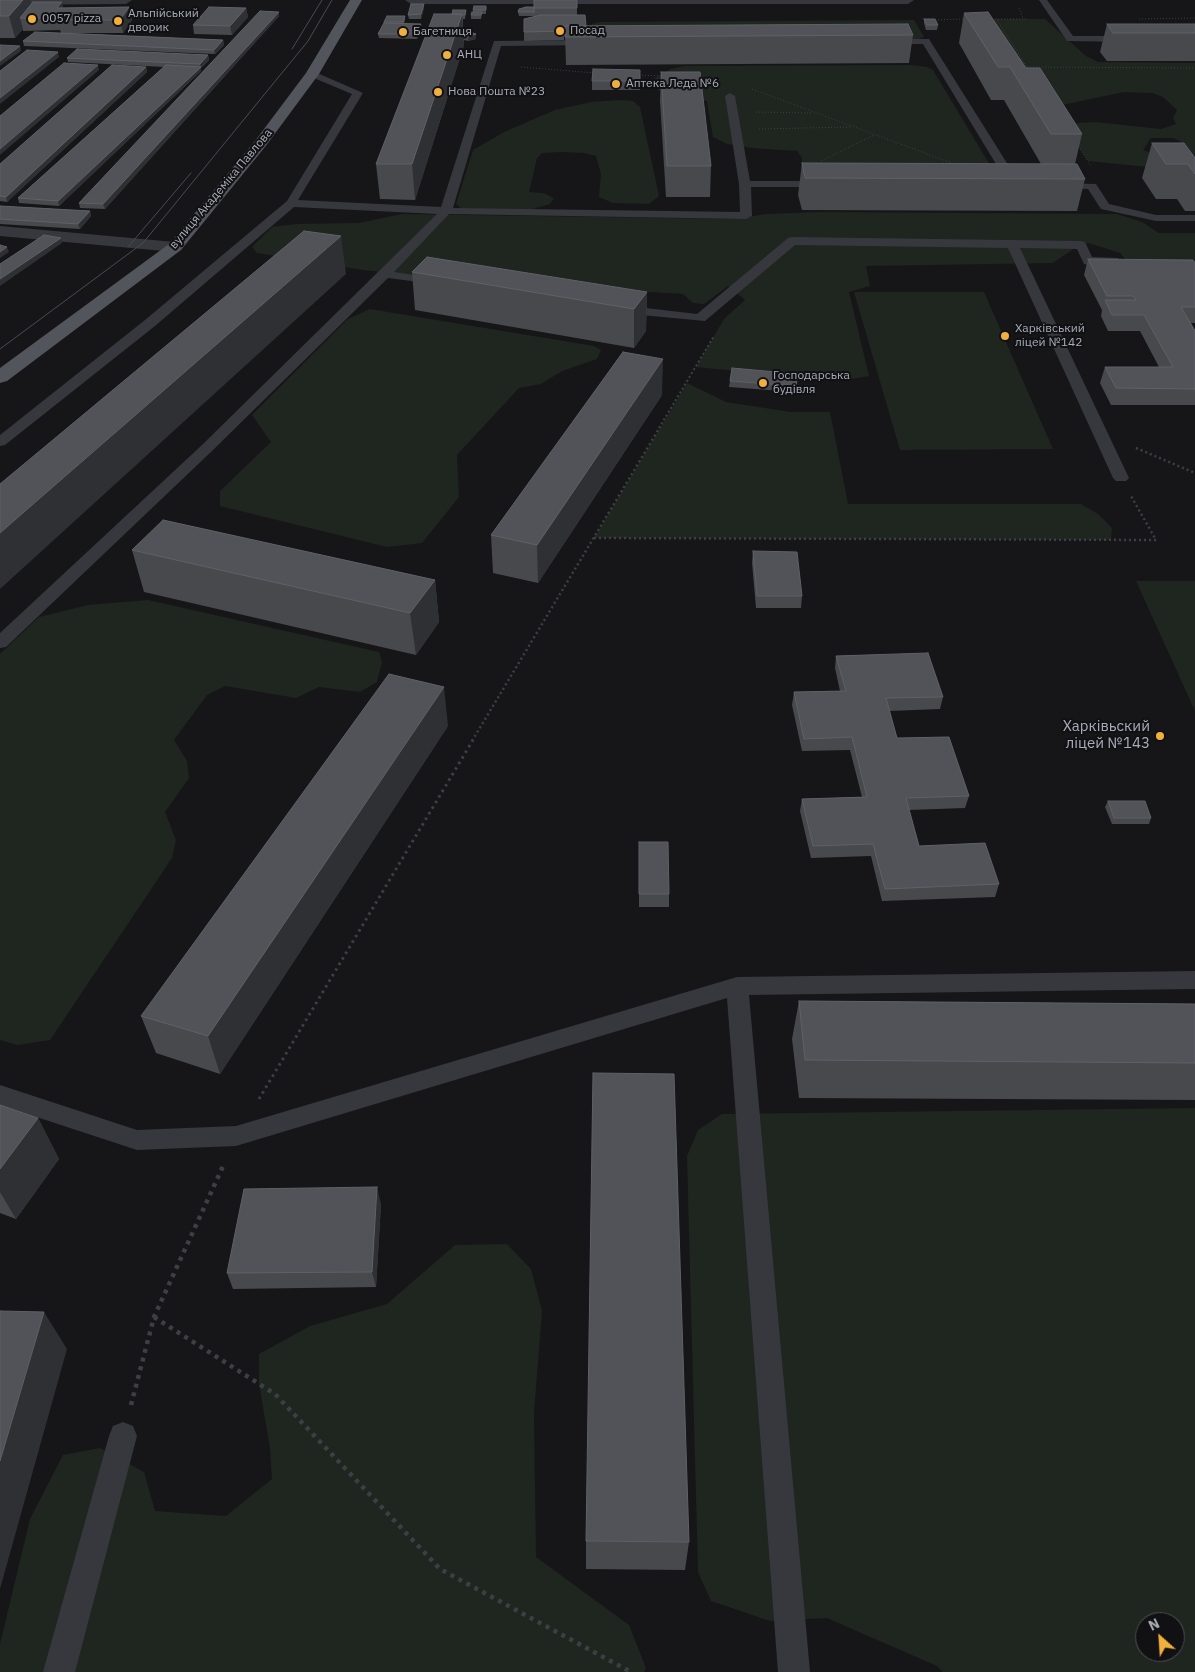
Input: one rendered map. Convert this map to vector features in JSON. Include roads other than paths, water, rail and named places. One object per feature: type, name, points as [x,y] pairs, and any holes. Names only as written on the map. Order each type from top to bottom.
[{"type":"main road","name":"вулиця Академіка Павлова","points":[[0,378],[174,247],[260,144],[312,74],[356,0]]},
{"type":"street","points":[[0,1],[126,0]]},
{"type":"street","points":[[411,0],[908,0]]},
{"type":"street","points":[[0,231],[174,247]]},
{"type":"lane","points":[[1043,0],[1070,39],[1137,40]]},
{"type":"lane","points":[[876,41],[926,41],[1021,186],[997,186]]},
{"type":"lane","points":[[0,643],[207,448],[385,274],[446,211],[496,43],[607,43]]},
{"type":"lane","points":[[0,442],[150,323],[291,203],[358,93],[312,74]]},
{"type":"lane","points":[[291,203],[446,211],[746,216],[745,184],[730,96]]},
{"type":"lane","points":[[745,184],[834,184]]},
{"type":"lane","points":[[1044,186],[1092,186],[1105,207],[1156,218],[1195,218]]},
{"type":"lane","points":[[603,306],[700,318],[792,241],[1081,245],[1088,261],[1127,262]]},
{"type":"lane","points":[[1012,244],[1121,478]]},
{"type":"lane","points":[[385,274],[455,285]]},
{"type":"lane","points":[[0,1095],[137,1140],[236,1136],[737,986],[1195,980]]},
{"type":"lane","points":[[737,986],[794,1672]]},
{"type":"lane","points":[[59,1672],[123,1436]]},
{"type":"tram line","points":[[292,49],[322,0]]},
{"type":"tram line","points":[[0,349],[143,243],[308,41],[332,0]]},
{"type":"tram line","points":[[128,247],[191,173]]},
{"type":"place","name":"0057 pizza","points":[[32,19]]},
{"type":"place","name":"Альпійський дворик","points":[[118,21]]},
{"type":"place","name":"Посад","points":[[560,31]]},
{"type":"place","name":"Багетниця","points":[[403,32]]},
{"type":"place","name":"АНЦ","points":[[447,55]]},
{"type":"place","name":"Аптека Леда №6","points":[[616,84]]},
{"type":"place","name":"Нова Пошта №23","points":[[438,92]]},
{"type":"place","name":"Харківський ліцей №142","points":[[1005,336]]},
{"type":"place","name":"Господарська будівля","points":[[763,383]]},
{"type":"place","name":"Харківьский ліцей №143","points":[[1160,736]]}]
